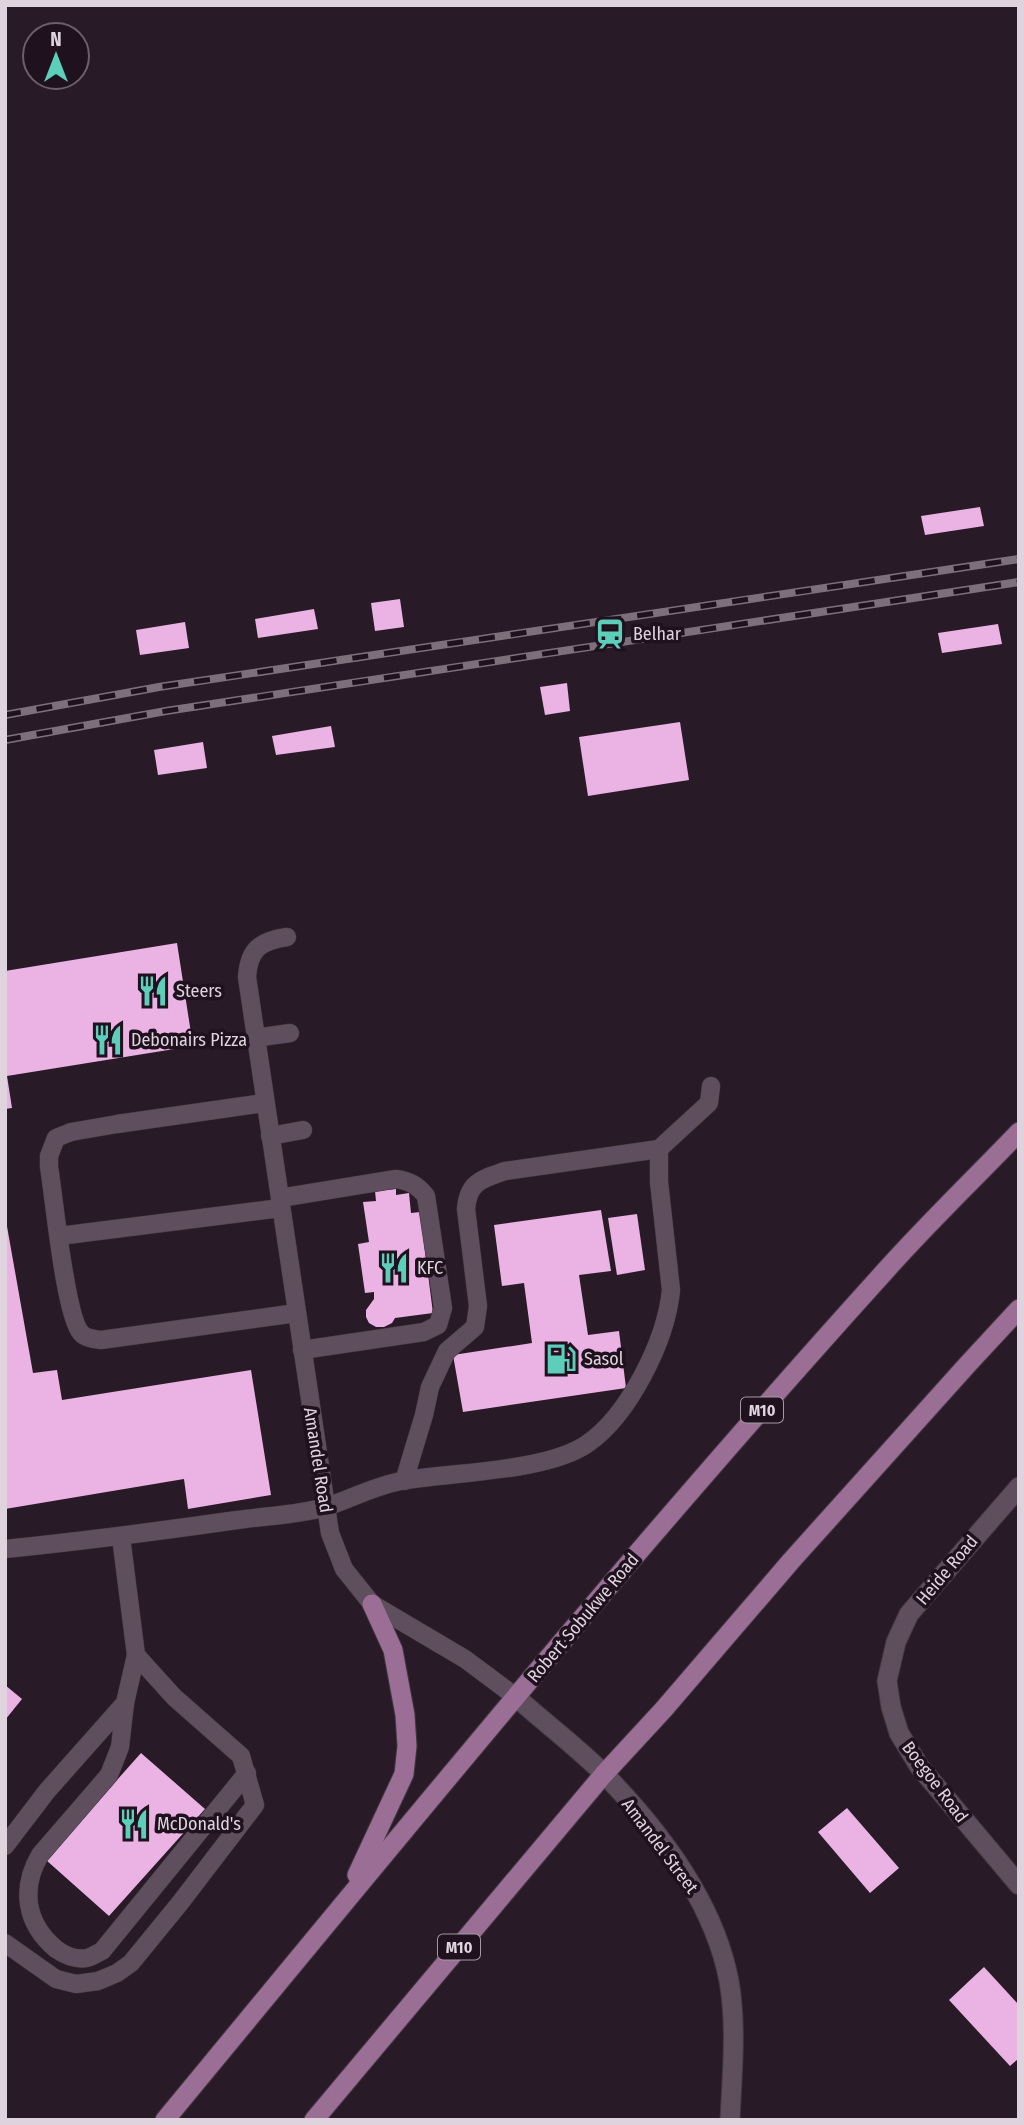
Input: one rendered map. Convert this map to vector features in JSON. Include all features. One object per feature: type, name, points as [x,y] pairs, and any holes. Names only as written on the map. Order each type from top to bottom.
[{"type":"main road","name":"Robert Sobukwe Road","points":[[165,2120],[516,1698],[726,1451],[888,1267],[1019,1132]]},
{"type":"main road","name":"M10","points":[[314,2120],[604,1774],[1019,1309]]},
{"type":"main road","points":[[341,1907],[397,1793],[404,1774],[407,1746],[405,1715],[393,1650],[372,1604]]},
{"type":"street","name":"Heide Road","points":[[889,1662],[895,1642],[909,1614],[1019,1487]]},
{"type":"street","name":"Boegoe Road","points":[[889,1662],[887,1681],[899,1733],[919,1766],[1019,1885]]},
{"type":"street","name":"Amandel Street","points":[[516,1698],[604,1774],[655,1833],[695,1890],[717,1935],[730,1994],[730,2120]]},
{"type":"lane","name":"Amandel Road","points":[[287,937],[270,940],[261,945],[248,960],[247,977],[330,1533],[344,1569],[372,1604],[465,1659],[516,1698]]},
{"type":"lane","points":[[254,1038],[290,1033]]},
{"type":"lane","points":[[404,1481],[430,1387],[447,1351],[475,1328],[478,1306],[466,1209],[467,1197],[472,1187],[486,1177],[505,1171],[659,1149],[709,1103],[711,1086]]},
{"type":"lane","points":[[264,1103],[117,1124],[71,1132],[56,1138],[51,1147],[50,1167],[59,1236],[71,1312],[81,1334],[92,1339],[297,1313]]},
{"type":"lane","points":[[270,1136],[303,1130]]},
{"type":"lane","points":[[5,1549],[121,1537],[325,1507],[379,1486],[523,1465],[570,1453],[592,1440],[611,1424],[624,1408],[654,1350],[669,1307],[670,1270],[659,1182],[659,1149]]},
{"type":"lane","points":[[59,1236],[281,1203],[396,1179],[410,1181],[426,1196],[443,1308],[438,1325],[424,1332],[302,1350]]},
{"type":"lane","points":[[121,1537],[136,1655],[125,1703],[120,1746],[109,1775],[40,1855],[32,1868],[29,1908],[33,1922],[48,1942],[64,1955],[86,1958],[102,1951],[247,1773]]},
{"type":"lane","points":[[5,1943],[56,1979],[75,1984],[99,1981],[117,1973],[131,1963],[255,1805],[242,1756],[174,1697],[136,1655]]},
{"type":"lane","points":[[5,1846],[47,1791],[125,1703]]},
{"type":"building","points":[[980,507],[984,526],[925,535],[921,516]]},
{"type":"building","points":[[400,599],[404,627],[375,631],[371,603]]},
{"type":"building","points":[[314,609],[318,629],[258,638],[255,619]]},
{"type":"building","points":[[185,622],[189,648],[140,655],[136,630]]},
{"type":"building","points":[[998,624],[1002,644],[942,653],[938,633]]},
{"type":"building","points":[[567,683],[570,711],[545,715],[540,687]]},
{"type":"building","points":[[680,722],[689,780],[588,796],[579,737]]},
{"type":"building","points":[[331,726],[335,747],[276,755],[272,736]]},
{"type":"building","points":[[203,742],[207,768],[158,775],[154,750]]},
{"type":"building","points":[[177,943],[193,1046],[7,1076],[12,1108],[5,1109],[5,971]]},
{"type":"building","name":"KFC","points":[[396,1189],[396,1195],[409,1193],[411,1213],[420,1212],[433,1313],[395,1318],[384,1327],[376,1327],[369,1323],[366,1317],[366,1310],[374,1299],[374,1292],[365,1293],[358,1244],[369,1242],[363,1202],[376,1201],[375,1191]]},
{"type":"building","points":[[601,1210],[611,1271],[579,1275],[588,1335],[619,1331],[626,1388],[463,1412],[453,1355],[532,1343],[524,1283],[502,1286],[494,1225]]},
{"type":"building","points":[[637,1214],[645,1270],[617,1275],[608,1218]]},
{"type":"building","points":[[5,1215],[33,1373],[57,1370],[62,1400],[251,1370],[271,1495],[188,1509],[184,1479],[5,1509]]},
{"type":"building","points":[[5,1685],[22,1699],[5,1720]]},
{"type":"building","name":"McDonald's","points":[[141,1753],[205,1809],[109,1916],[46,1860]]},
{"type":"building","points":[[847,1808],[899,1868],[870,1893],[818,1832]]},
{"type":"building","points":[[984,1967],[1019,2005],[1019,2058],[1010,2066],[949,2000]]},
{"type":"railway","points":[[5,715],[159,687],[1019,559]]},
{"type":"railway","points":[[5,740],[166,711],[1019,582]]},
{"type":"place","name":"Belhar","points":[[610,634]]},
{"type":"place","name":"Steers","points":[[153,991]]},
{"type":"place","name":"Debonairs Pizza","points":[[108,1040]]},
{"type":"place","name":"KFC","points":[[394,1268]]},
{"type":"place","name":"Sasol","points":[[561,1359]]},
{"type":"place","name":"McDonald's","points":[[134,1824]]}]
